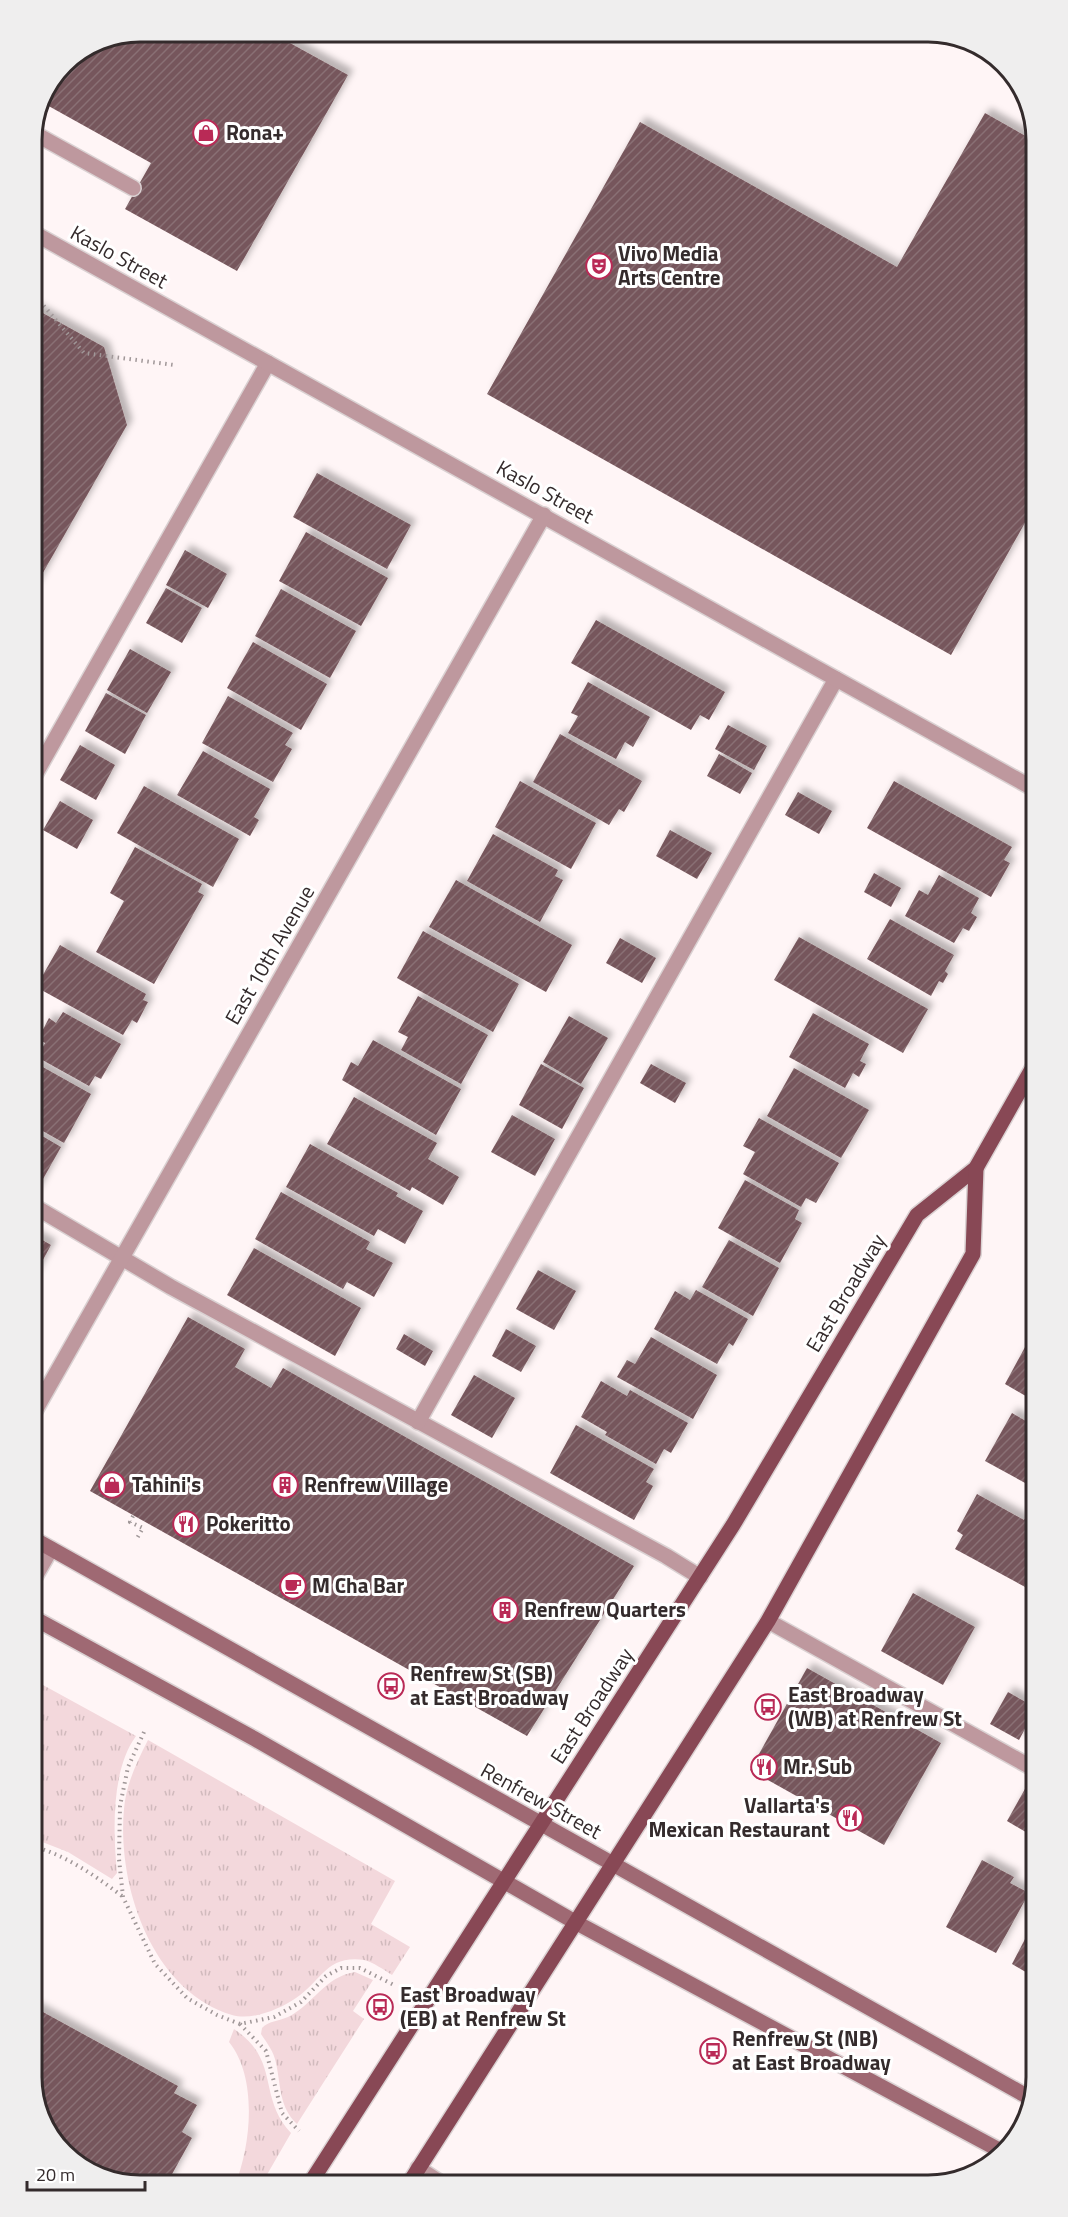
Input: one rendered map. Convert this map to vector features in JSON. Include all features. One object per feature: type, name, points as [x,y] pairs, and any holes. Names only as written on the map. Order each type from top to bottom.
[{"type":"main road","name":"East Broadway","points":[[315,2175],[700,1577],[917,1215],[976,1168],[1026,1080]]},
{"type":"main road","name":"East Broadway","points":[[414,2175],[768,1621],[973,1254],[976,1168]]},
{"type":"street","points":[[42,138],[133,188]]},
{"type":"street","name":"Kaslo Street","points":[[42,238],[1026,784]]},
{"type":"street","points":[[42,762],[268,363]]},
{"type":"street","name":"East 10th Avenue","points":[[42,1399],[544,515]]},
{"type":"street","points":[[418,1422],[836,679]]},
{"type":"street","points":[[42,1211],[123,1258],[418,1422],[666,1556],[700,1577]]},
{"type":"street","name":"Renfrew Street","points":[[42,1544],[1024,2095]]},
{"type":"street","points":[[42,1565],[51,1549]]},
{"type":"street","points":[[768,1621],[1026,1763]]},
{"type":"street","points":[[42,1622],[255,1739],[575,1922],[995,2148]]},
{"type":"street","points":[[418,2168],[429,2175]]},
{"type":"path","points":[[42,304],[84,353],[174,365]]},
{"type":"path","points":[[133,1516],[130,1521],[143,1528],[136,1540]]},
{"type":"path","points":[[144,1732],[128,1767],[120,1806],[119,1858],[123,1897],[155,1964],[187,1998],[217,2015],[240,2024],[266,2051],[282,2113],[299,2131]]},
{"type":"path","points":[[42,1848],[89,1872],[123,1897]]},
{"type":"path","points":[[240,2024],[274,2017],[301,2002],[326,1976],[341,1968],[360,1968],[394,1985]]},
{"type":"green space","points":[[42,1684],[136,1736],[128,1750],[118,1783],[115,1821],[117,1873],[112,1879],[68,1852],[42,1842]]},
{"type":"green space","points":[[148,1740],[395,1881],[371,1924],[410,1947],[392,1975],[364,1960],[341,1961],[325,1971],[305,1991],[289,2002],[266,2013],[248,2016],[232,2015],[204,2002],[180,1983],[160,1959],[145,1931],[134,1901],[127,1870],[123,1839],[125,1800],[133,1773]]},
{"type":"green space","points":[[355,1972],[373,1980],[353,2011],[364,2019],[297,2124],[284,2103],[275,2059],[261,2034],[262,2028],[297,2012],[335,1979]]},
{"type":"green space","points":[[234,2029],[249,2041],[258,2053],[264,2066],[274,2106],[291,2133],[267,2175],[239,2175],[248,2132],[248,2093],[238,2057],[229,2042]]},
{"type":"building","name":"Rona+","points":[[140,42],[288,42],[348,75],[237,271],[125,209],[151,163],[49,106],[62,80],[91,55],[109,47]]},
{"type":"building","points":[[985,113],[1026,136],[1026,521],[951,655],[487,394],[640,122],[897,267]]},
{"type":"building","points":[[42,313],[104,347],[127,425],[42,574]]},
{"type":"building","points":[[317,473],[411,525],[387,569],[293,517]]},
{"type":"building","points":[[306,532],[388,578],[361,626],[279,581]]},
{"type":"building","points":[[185,550],[227,574],[208,608],[166,585]]},
{"type":"building","points":[[166,588],[202,608],[182,643],[146,623]]},
{"type":"building","points":[[281,589],[356,631],[330,678],[255,636]]},
{"type":"building","points":[[596,620],[725,692],[709,720],[700,715],[691,730],[571,663]]},
{"type":"building","points":[[253,642],[327,684],[301,730],[227,688]]},
{"type":"building","points":[[130,649],[171,672],[147,713],[107,690]]},
{"type":"building","points":[[588,682],[650,717],[633,747],[625,742],[616,759],[568,733],[578,716],[571,713]]},
{"type":"building","points":[[106,693],[146,715],[125,754],[85,731]]},
{"type":"building","points":[[228,696],[293,733],[285,745],[292,749],[273,782],[202,743]]},
{"type":"building","points":[[728,725],[767,746],[754,770],[715,749]]},
{"type":"building","points":[[560,734],[642,781],[624,812],[619,809],[609,825],[533,782]]},
{"type":"building","points":[[80,745],[115,765],[96,800],[60,780]]},
{"type":"building","points":[[203,751],[270,789],[254,817],[259,820],[250,836],[177,795]]},
{"type":"building","points":[[719,754],[752,773],[740,794],[707,776]]},
{"type":"building","points":[[520,781],[596,823],[571,869],[495,827]]},
{"type":"building","points":[[894,781],[1012,847],[1004,860],[1010,863],[991,897],[867,828]]},
{"type":"building","points":[[144,786],[239,839],[213,887],[117,833]]},
{"type":"building","points":[[798,792],[832,811],[819,834],[785,815]]},
{"type":"building","points":[[60,801],[93,820],[77,849],[43,830]]},
{"type":"building","points":[[670,830],[712,853],[697,879],[656,856]]},
{"type":"building","points":[[493,834],[558,870],[555,876],[563,880],[540,922],[467,881]]},
{"type":"building","points":[[135,847],[202,884],[198,892],[204,895],[154,984],[96,952],[124,901],[110,893]]},
{"type":"building","points":[[874,873],[901,888],[891,907],[864,892]]},
{"type":"building","points":[[939,875],[979,898],[971,913],[977,917],[969,931],[963,928],[954,943],[905,916],[919,890],[928,895]]},
{"type":"building","points":[[456,880],[572,945],[546,992],[429,927]]},
{"type":"building","points":[[890,919],[954,955],[945,971],[948,974],[943,983],[939,981],[931,996],[867,959]]},
{"type":"building","points":[[423,931],[519,984],[493,1032],[397,978]]},
{"type":"building","points":[[799,937],[928,1009],[903,1053],[774,980]]},
{"type":"building","points":[[620,938],[656,958],[642,983],[606,963]]},
{"type":"building","points":[[60,945],[146,994],[143,1000],[148,1002],[137,1023],[132,1020],[123,1035],[42,990],[42,976]]},
{"type":"building","points":[[418,996],[488,1035],[461,1084],[401,1050],[408,1037],[398,1032]]},
{"type":"building","points":[[63,1012],[121,1044],[101,1079],[95,1076],[89,1086],[42,1060],[42,1048],[45,1043],[42,1041],[42,1031],[49,1018],[56,1023]]},
{"type":"building","points":[[813,1013],[869,1044],[860,1061],[866,1064],[859,1077],[853,1073],[845,1088],[789,1057]]},
{"type":"building","points":[[569,1016],[608,1038],[581,1084],[543,1062]]},
{"type":"building","points":[[373,1040],[461,1089],[436,1135],[342,1080],[351,1062],[358,1066]]},
{"type":"building","points":[[541,1064],[584,1088],[562,1129],[519,1105]]},
{"type":"building","points":[[651,1064],[686,1083],[675,1103],[640,1083]]},
{"type":"building","points":[[42,1067],[91,1094],[64,1143],[42,1131]]},
{"type":"building","points":[[794,1068],[869,1110],[841,1158],[767,1116]]},
{"type":"building","points":[[354,1097],[437,1143],[428,1159],[459,1177],[443,1205],[412,1187],[410,1191],[327,1144]]},
{"type":"building","points":[[512,1115],[555,1139],[535,1176],[491,1152]]},
{"type":"building","points":[[759,1118],[839,1163],[816,1203],[806,1198],[801,1207],[743,1174],[755,1152],[743,1146]]},
{"type":"building","points":[[42,1136],[61,1147],[42,1181]]},
{"type":"building","points":[[310,1144],[398,1193],[396,1196],[423,1211],[405,1244],[378,1229],[374,1236],[286,1187]]},
{"type":"building","points":[[745,1180],[799,1210],[795,1219],[802,1223],[780,1263],[718,1228]]},
{"type":"building","points":[[281,1192],[370,1242],[366,1249],[393,1263],[374,1297],[347,1282],[343,1289],[255,1239]]},
{"type":"building","points":[[42,1240],[51,1245],[42,1262]]},
{"type":"building","points":[[729,1240],[779,1268],[753,1316],[702,1287]]},
{"type":"building","points":[[254,1248],[361,1308],[335,1356],[227,1295]]},
{"type":"building","points":[[538,1270],[576,1291],[554,1330],[516,1309]]},
{"type":"building","points":[[696,1290],[748,1319],[733,1346],[729,1343],[717,1364],[654,1329],[675,1291],[690,1300]]},
{"type":"building","name":"Renfrew Village","points":[[188,1317],[245,1349],[235,1367],[271,1388],[283,1368],[634,1566],[527,1736],[90,1491]]},
{"type":"building","points":[[506,1329],[536,1346],[521,1372],[492,1356]]},
{"type":"building","points":[[404,1334],[433,1351],[425,1366],[396,1349]]},
{"type":"building","points":[[651,1337],[717,1375],[693,1419],[617,1377],[627,1360],[635,1364]]},
{"type":"building","points":[[1026,1345],[1026,1396],[1005,1384]]},
{"type":"building","points":[[474,1375],[515,1398],[492,1438],[451,1415]]},
{"type":"building","points":[[601,1381],[627,1396],[630,1390],[688,1423],[671,1453],[664,1449],[656,1464],[605,1435],[607,1432],[581,1417]]},
{"type":"building","points":[[1012,1413],[1026,1421],[1026,1484],[985,1461]]},
{"type":"building","points":[[576,1425],[654,1469],[646,1482],[653,1486],[634,1520],[550,1473]]},
{"type":"building","points":[[977,1494],[1024,1520],[1026,1517],[1026,1587],[955,1549],[963,1535],[957,1531]]},
{"type":"building","points":[[913,1593],[975,1627],[943,1685],[881,1651]]},
{"type":"building","points":[[807,1668],[941,1743],[884,1845],[750,1770]]},
{"type":"building","points":[[1008,1692],[1026,1702],[1026,1727],[1019,1740],[990,1724]]},
{"type":"building","points":[[1026,1787],[1026,1832],[1007,1821]]},
{"type":"building","points":[[982,1860],[1014,1877],[1010,1883],[1026,1891],[1026,1898],[996,1953],[946,1927]]},
{"type":"building","points":[[1026,1937],[1026,1972],[1012,1964]]},
{"type":"building","points":[[42,2011],[178,2086],[174,2093],[197,2105],[182,2132],[192,2138],[172,2175],[121,2173],[109,2170],[80,2155],[62,2137],[55,2126],[44,2096]]},
{"type":"place","name":"Rona+","points":[[206,133]]},
{"type":"place","name":"Vivo Media Arts Centre","points":[[599,266]]},
{"type":"place","name":"Tahini's","points":[[112,1485]]},
{"type":"place","name":"Renfrew Village","points":[[285,1485]]},
{"type":"place","name":"Pokeritto","points":[[186,1524]]},
{"type":"place","name":"M Cha Bar","points":[[293,1586]]},
{"type":"place","name":"Renfrew Quarters","points":[[505,1610]]},
{"type":"place","name":"Renfrew St (SB) at East Broadway","points":[[391,1686]]},
{"type":"place","name":"East Broadway (WB) at Renfrew St","points":[[768,1707]]},
{"type":"place","name":"Mr. Sub","points":[[764,1767]]},
{"type":"place","name":"Vallarta's Mexican Restaurant","points":[[850,1818]]},
{"type":"place","name":"East Broadway (EB) at Renfrew St","points":[[380,2007]]},
{"type":"place","name":"Renfrew St (NB) at East Broadway","points":[[713,2051]]}]
